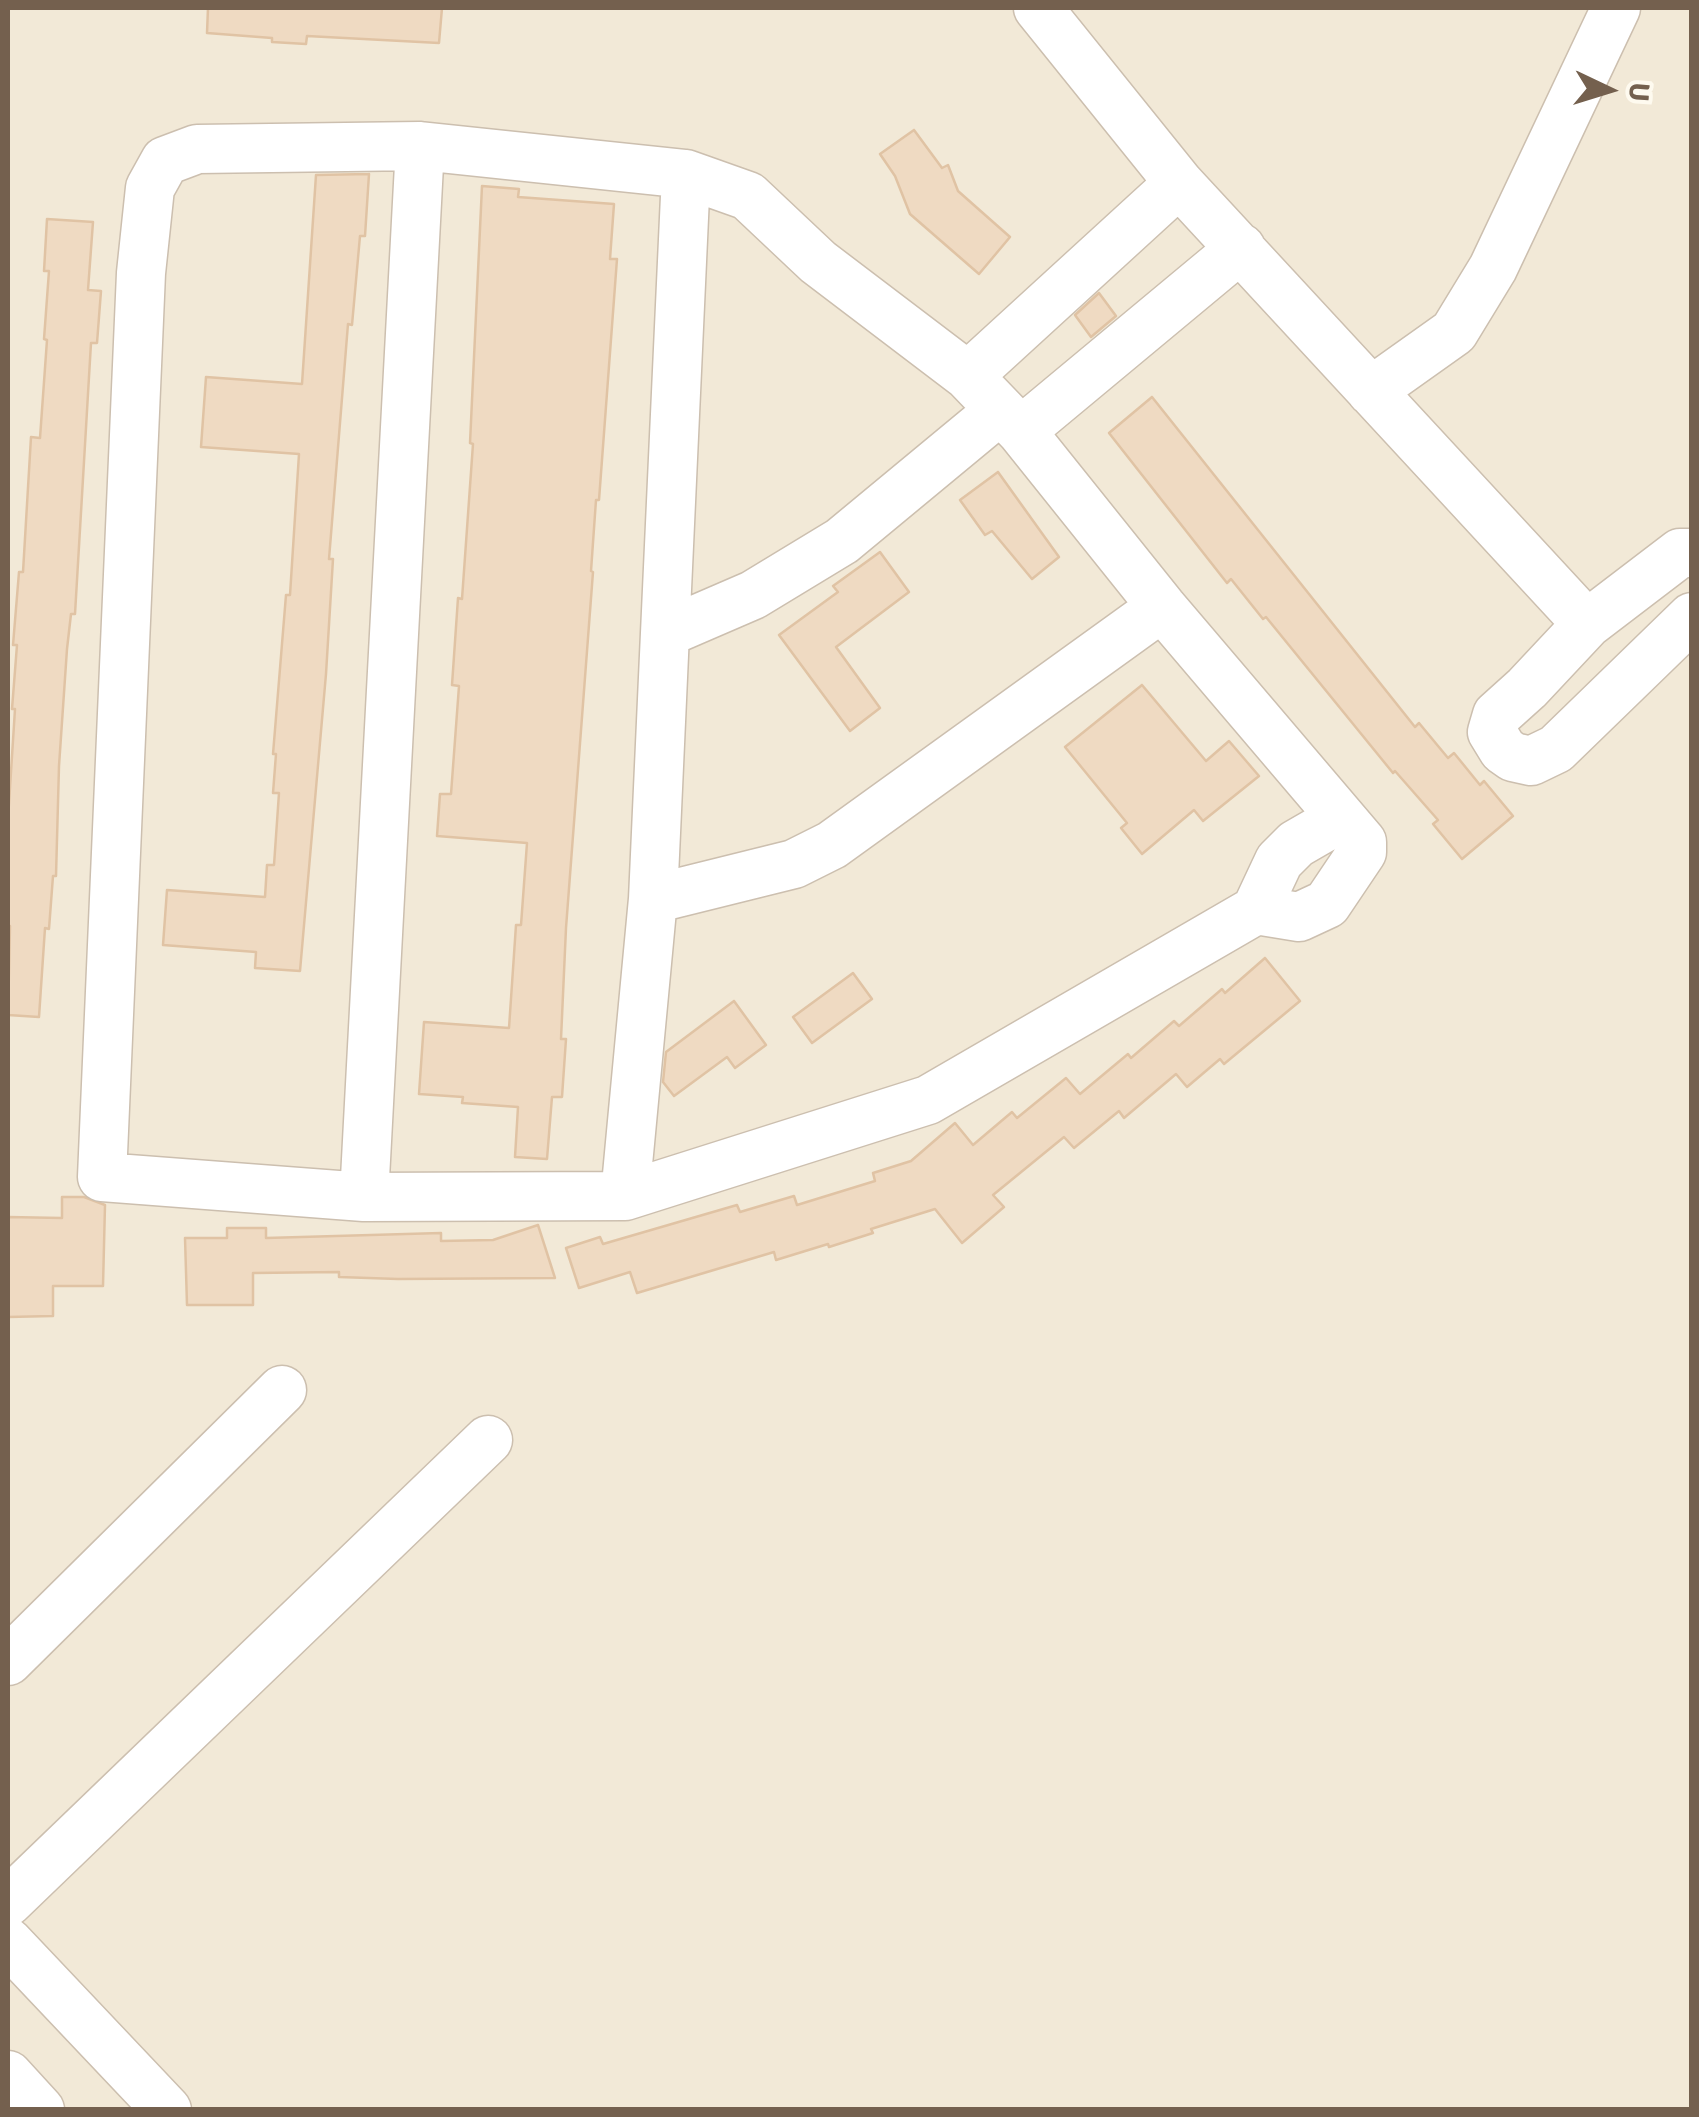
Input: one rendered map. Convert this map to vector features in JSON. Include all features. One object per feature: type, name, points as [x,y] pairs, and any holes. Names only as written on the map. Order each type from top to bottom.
[{"type":"street","points":[[1038,8],[1179,183],[1586,624]]},
{"type":"street","points":[[1371,391],[1454,332],[1494,268],[1616,8]]},
{"type":"street","points":[[364,1197],[420,146]]},
{"type":"street","points":[[1256,910],[1299,917],[1328,904],[1364,847],[1341,818],[1162,607],[1010,421],[968,376],[818,262],[748,196],[686,174],[420,146],[197,149],[165,161],[150,188],[141,273],[102,1177],[364,1197],[625,1196],[928,1100],[1256,910],[1279,861],[1296,844],[1341,818]]},
{"type":"street","points":[[625,1196],[653,899],[686,174]]},
{"type":"street","points":[[968,376],[1179,183]]},
{"type":"street","points":[[665,633],[753,594],[842,541],[1241,248]]},
{"type":"street","points":[[1692,553],[1680,553],[1586,624],[1492,723],[1492,732],[1503,750],[1513,758],[1531,761],[1556,749],[1692,617]]},
{"type":"street","points":[[653,899],[794,864],[832,844],[1162,607]]},
{"type":"street","points":[[8,1661],[282,1390]]},
{"type":"street","points":[[8,1902],[488,1440]]},
{"type":"street","points":[[8,1942],[167,2110]]},
{"type":"street","points":[[8,2076],[40,2110]]},
{"type":"shaded area","points":[[8,8],[1691,8],[1691,2109],[8,2110]]},
{"type":"building","points":[[208,8],[442,8],[439,43],[307,36],[306,44],[207,33]]},
{"type":"building","points":[[914,130],[942,168],[948,165],[958,191],[1010,237],[979,274],[910,214],[895,176],[880,154]]},
{"type":"building","points":[[369,174],[365,236],[360,236],[352,325],[348,324],[329,559],[333,559],[326,674],[300,971],[255,968],[256,952],[163,945],[167,890],[265,897],[267,865],[274,865],[279,793],[273,793],[273,754],[286,595],[290,595],[299,454],[201,447],[206,377],[302,384],[316,175]]},
{"type":"building","points":[[482,186],[519,189],[518,197],[614,204],[610,259],[617,259],[566,928],[562,1097],[552,1097],[547,1159],[515,1157],[518,1107],[462,1103],[463,1097],[419,1094],[424,1022],[509,1028],[516,925],[521,925],[527,843],[437,836],[440,794],[451,794],[459,686],[452,685],[473,444],[470,443]]},
{"type":"building","points":[[47,219],[93,222],[88,290],[101,291],[97,343],[91,343],[75,614],[71,614],[67,649],[59,766],[56,876],[49,929],[45,928],[39,1017],[8,1015],[8,819],[17,645],[13,645],[19,572],[23,572],[31,437],[40,438],[47,340]]},
{"type":"building","points":[[1099,293],[1116,316],[1091,337],[1075,315]]},
{"type":"building","points":[[1152,397],[1415,727],[1419,723],[1448,758],[1454,753],[1513,816],[1462,859],[1433,824],[1438,820],[1393,773],[1266,617],[1263,619],[1231,579],[1227,583],[1109,433]]},
{"type":"building","points":[[998,472],[1059,557],[1032,579],[992,531],[985,535],[960,500]]},
{"type":"building","points":[[880,552],[909,592],[836,647],[880,708],[850,731],[779,635],[838,592],[833,586]]},
{"type":"building","points":[[1142,685],[1206,761],[1229,741],[1259,776],[1203,821],[1194,810],[1142,854],[1121,828],[1127,823],[1065,747]]},
{"type":"building","points":[[1265,958],[1300,1001],[1224,1064],[1220,1059],[1187,1087],[1176,1074],[1124,1118],[1119,1111],[1074,1148],[1064,1137],[993,1195],[1004,1207],[962,1243],[935,1209],[829,1247],[828,1244],[776,1260],[774,1252],[637,1293],[630,1272],[579,1288],[566,1248],[600,1237],[603,1244],[737,1205],[740,1212],[794,1196],[797,1205],[875,1181],[873,1173],[911,1161],[955,1123],[973,1145],[1012,1112],[1017,1118],[1066,1078],[1080,1094],[1174,1021],[1179,1026],[1222,989],[1225,993]]},
{"type":"building","points":[[853,973],[872,999],[812,1043],[793,1017]]},
{"type":"building","points":[[734,1001],[766,1045],[735,1068],[727,1057],[674,1096],[663,1082],[666,1052]]},
{"type":"building","points":[[62,1197],[84,1197],[105,1205],[103,1286],[53,1286],[53,1316],[8,1317],[8,1217],[62,1218]]},
{"type":"building","points":[[538,1225],[555,1278],[398,1279],[339,1277],[339,1272],[253,1273],[253,1305],[187,1305],[185,1238],[227,1238],[227,1228],[266,1228],[266,1238],[441,1233],[441,1241],[493,1240]]}]
